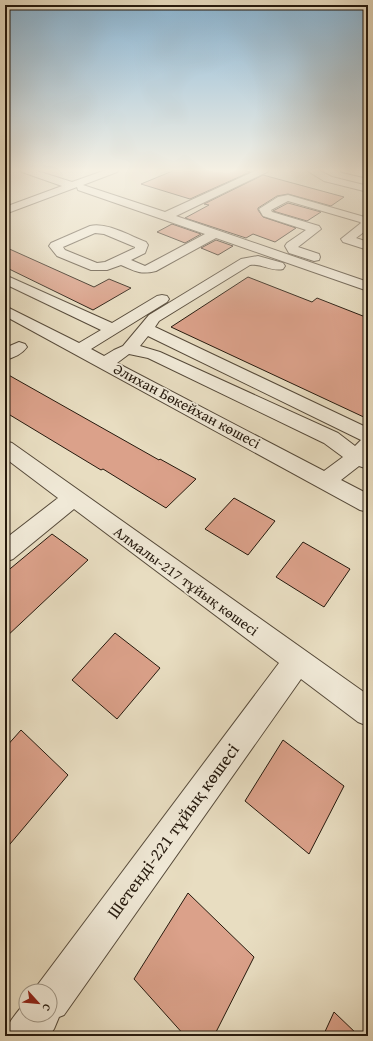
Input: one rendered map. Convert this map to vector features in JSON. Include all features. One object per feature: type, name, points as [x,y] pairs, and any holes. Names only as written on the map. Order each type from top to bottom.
[{"type":"street","points":[[173,219],[368,287]]},
{"type":"street","points":[[282,219],[368,246]]},
{"type":"street","points":[[347,239],[368,224],[364,220],[359,219]]},
{"type":"street","points":[[121,260],[141,250],[142,245],[107,231],[94,228],[55,246],[61,253],[96,267],[107,266],[121,260],[144,270],[151,268],[214,234]]},
{"type":"street","points":[[315,229],[291,246],[293,250],[368,277]]},
{"type":"street","points":[[79,350],[250,246]]},
{"type":"street","points":[[106,363],[122,351],[130,348],[154,318],[246,262],[258,260],[368,297]]},
{"type":"street","points":[[5,279],[112,330]]},
{"type":"street","name":"Әлихан Бөкейхан көшесі","points":[[5,310],[368,504]]},
{"type":"street","points":[[146,329],[368,436]]},
{"type":"street","points":[[5,355],[19,347]]},
{"type":"street","points":[[130,348],[154,354],[364,454],[326,481]]},
{"type":"street","name":"Алмалы-217 тұйық көшесі","points":[[5,448],[297,662],[368,712]]},
{"type":"street","points":[[5,552],[73,498]]},
{"type":"street","name":"Шетенді-221 тұйық көшесі","points":[[58,990],[297,662]]},
{"type":"street","points":[[24,1036],[34,1023]]},
{"type":"building","points":[[187,219],[268,219],[296,228],[275,242],[253,234],[246,238]]},
{"type":"building","points":[[299,219],[311,219],[307,221]]},
{"type":"building","points":[[172,224],[201,234],[185,243],[157,232]]},
{"type":"building","points":[[216,240],[233,246],[218,255],[201,248]]},
{"type":"building","points":[[5,247],[94,287],[109,279],[131,288],[93,310],[5,267]]},
{"type":"building","points":[[248,277],[312,302],[317,298],[368,318],[368,419],[171,327]]},
{"type":"building","points":[[5,373],[159,460],[160,459],[196,479],[166,508],[103,469],[101,470],[5,412]]},
{"type":"building","points":[[234,498],[275,521],[248,555],[205,529]]},
{"type":"building","points":[[52,534],[88,560],[5,638],[5,573]]},
{"type":"building","points":[[303,542],[350,569],[324,607],[276,577]]},
{"type":"building","points":[[115,633],[160,668],[117,719],[72,680]]},
{"type":"building","points":[[21,730],[68,775],[5,850],[5,748]]},
{"type":"building","points":[[283,740],[344,786],[309,854],[245,801]]},
{"type":"building","points":[[188,893],[254,957],[214,1036],[185,1036],[134,979]]},
{"type":"building","points":[[334,1012],[359,1036],[323,1036]]}]
